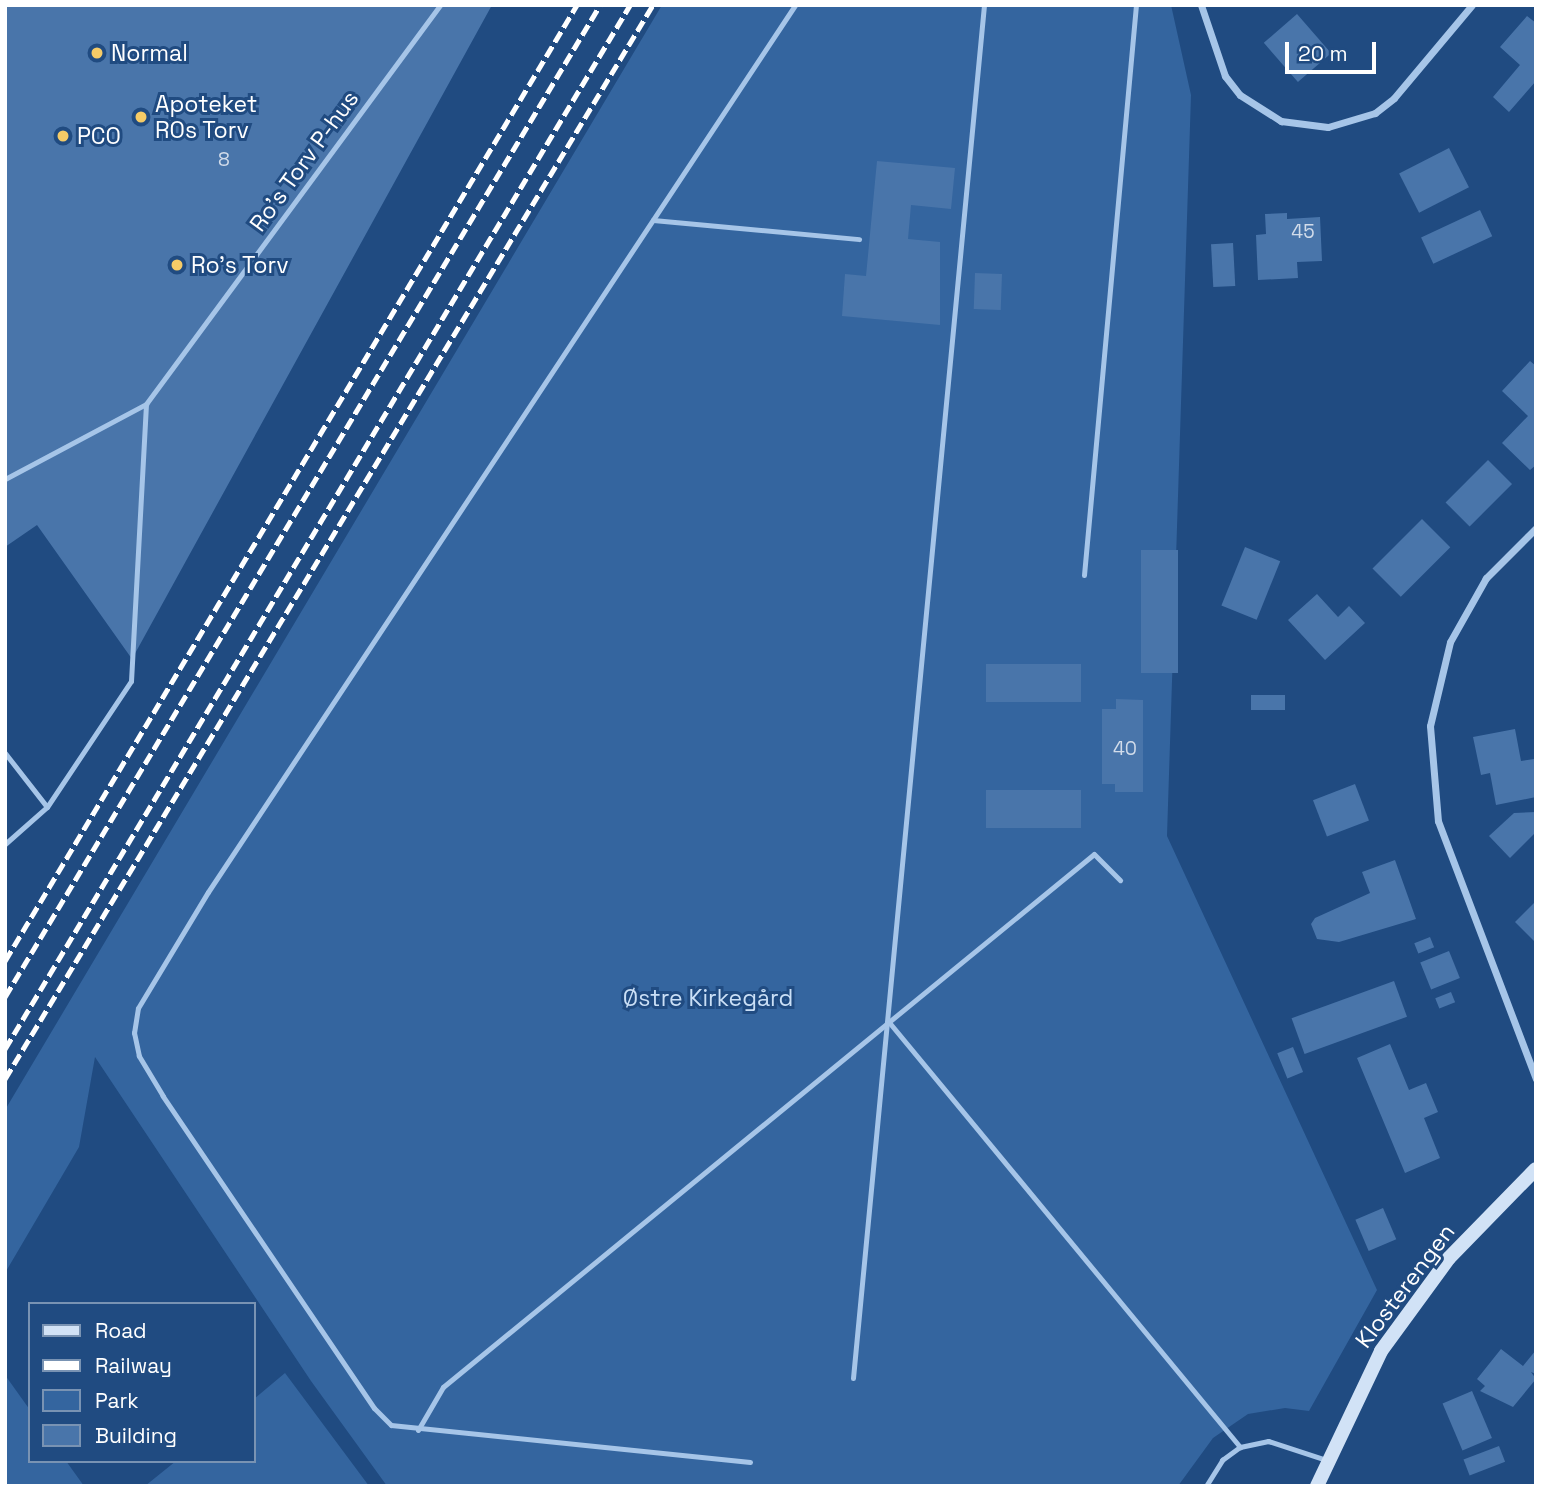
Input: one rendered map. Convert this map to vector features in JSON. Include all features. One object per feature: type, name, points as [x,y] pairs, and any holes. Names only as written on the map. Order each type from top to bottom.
[{"type":"street","points":[[1201,5],[1225,76],[1240,95],[1281,121],[1328,127],[1375,113],[1394,98],[1472,5]]},
{"type":"street","points":[[1536,528],[1486,578],[1450,642],[1430,726],[1438,821],[1536,1079]]},
{"type":"street","name":"Klosterengen","points":[[1317,1486],[1326,1460],[1381,1351],[1449,1258],[1536,1168]]},
{"type":"lane","name":"Ro's Torv P-hus","points":[[5,480],[146,404],[440,5]]},
{"type":"lane","points":[[750,1462],[418,1430],[391,1425],[374,1408],[163,1096],[139,1056],[134,1032],[138,1008],[208,892],[795,5]]},
{"type":"lane","points":[[853,1378],[984,5]]},
{"type":"lane","points":[[1084,575],[1136,5]]},
{"type":"lane","points":[[653,219],[859,239]]},
{"type":"lane","points":[[5,844],[47,807],[131,681],[146,404]]},
{"type":"lane","points":[[5,752],[47,807]]},
{"type":"lane","points":[[418,1430],[443,1387],[887,1020],[1097,852],[1120,880]]},
{"type":"lane","points":[[887,1020],[1240,1447]]},
{"type":"lane","points":[[1206,1486],[1222,1460],[1240,1447],[1268,1441],[1326,1460]]},
{"type":"green space","name":"Østre Kirkegård","points":[[662,5],[1171,5],[1191,95],[1167,836],[1377,1290],[1309,1411],[1285,1408],[1248,1414],[1213,1438],[1178,1486],[387,1486],[311,1381],[95,1057],[79,1147],[5,1273],[5,1110]]},
{"type":"green space","points":[[285,1373],[369,1486],[145,1486],[174,1463],[256,1463],[256,1397]]},
{"type":"green space","points":[[5,1375],[28,1407],[28,1463],[67,1463],[84,1486],[5,1486]]},
{"type":"building","name":"Ro's Torv","points":[[5,5],[492,5],[132,659],[37,525],[5,547]]},
{"type":"building","points":[[1297,14],[1331,53],[1298,82],[1264,43]]},
{"type":"building","points":[[1527,16],[1536,23],[1536,81],[1509,112],[1493,97],[1520,65],[1500,47]]},
{"type":"building","points":[[1449,148],[1469,187],[1419,213],[1399,173]]},
{"type":"building","points":[[877,161],[955,168],[951,209],[911,205],[908,239],[940,242],[940,325],[842,316],[845,274],[866,276]]},
{"type":"building","points":[[1480,210],[1492,236],[1433,264],[1421,237]]},
{"type":"building","points":[[1287,213],[1287,219],[1320,217],[1322,261],[1297,262],[1298,278],[1258,280],[1256,235],[1266,234],[1265,214]]},
{"type":"building","points":[[1233,243],[1235,286],[1213,287],[1211,244]]},
{"type":"building","points":[[975,273],[1002,274],[1001,310],[974,309]]},
{"type":"building","points":[[1530,361],[1536,366],[1536,465],[1530,470],[1502,443],[1528,416],[1502,391]]},
{"type":"building","points":[[1488,460],[1512,484],[1470,526],[1446,502]]},
{"type":"building","points":[[1422,519],[1450,547],[1401,597],[1373,568]]},
{"type":"building","points":[[1245,547],[1280,561],[1257,620],[1221,605]]},
{"type":"building","points":[[1141,550],[1178,550],[1178,673],[1141,673]]},
{"type":"building","points":[[1317,594],[1338,617],[1349,606],[1365,623],[1325,660],[1288,620]]},
{"type":"building","points":[[986,664],[1081,664],[1081,702],[986,702]]},
{"type":"building","points":[[1251,695],[1285,695],[1285,710],[1251,710]]},
{"type":"building","points":[[1116,699],[1143,700],[1143,792],[1115,792],[1115,784],[1102,784],[1102,709],[1116,709]]},
{"type":"building","points":[[1515,729],[1521,761],[1534,759],[1536,797],[1496,805],[1490,773],[1481,775],[1473,737]]},
{"type":"building","points":[[1355,784],[1369,820],[1327,837],[1313,800]]},
{"type":"building","points":[[986,790],[1081,790],[1081,828],[986,828]]},
{"type":"building","points":[[1536,812],[1536,832],[1510,858],[1489,836],[1514,813]]},
{"type":"building","points":[[1395,860],[1416,919],[1339,942],[1317,939],[1311,924],[1315,918],[1370,893],[1362,872]]},
{"type":"building","points":[[1536,901],[1536,943],[1515,922]]},
{"type":"building","points":[[1430,937],[1434,947],[1418,954],[1414,943]]},
{"type":"building","points":[[1449,951],[1460,978],[1431,990],[1420,963]]},
{"type":"building","points":[[1394,981],[1407,1017],[1305,1054],[1292,1018]]},
{"type":"building","points":[[1451,992],[1455,1002],[1439,1009],[1435,998]]},
{"type":"building","points":[[1390,1044],[1409,1090],[1426,1083],[1438,1112],[1424,1118],[1440,1158],[1405,1173],[1357,1058]]},
{"type":"building","points":[[1293,1047],[1303,1072],[1287,1078],[1277,1053]]},
{"type":"building","points":[[1383,1208],[1396,1239],[1369,1251],[1355,1220]]},
{"type":"building","points":[[1501,1349],[1523,1366],[1536,1350],[1536,1374],[1531,1372],[1536,1379],[1513,1407],[1480,1391],[1485,1386],[1477,1379]]},
{"type":"building","points":[[1472,1391],[1492,1438],[1462,1450],[1443,1404]]},
{"type":"building","points":[[1499,1446],[1505,1462],[1470,1475],[1464,1460]]},
{"type":"railway","points":[[5,961],[577,5]]},
{"type":"railway","points":[[5,997],[600,5]]},
{"type":"railway","points":[[5,1049],[630,5]]},
{"type":"railway","points":[[5,1079],[653,5]]},
{"type":"place","name":"Normal","points":[[97,53]]},
{"type":"place","name":"Apoteket ROs Torv","points":[[141,117]]},
{"type":"place","name":"PCO","points":[[63,136]]},
{"type":"place","name":"Ro's Torv","points":[[177,265]]}]
